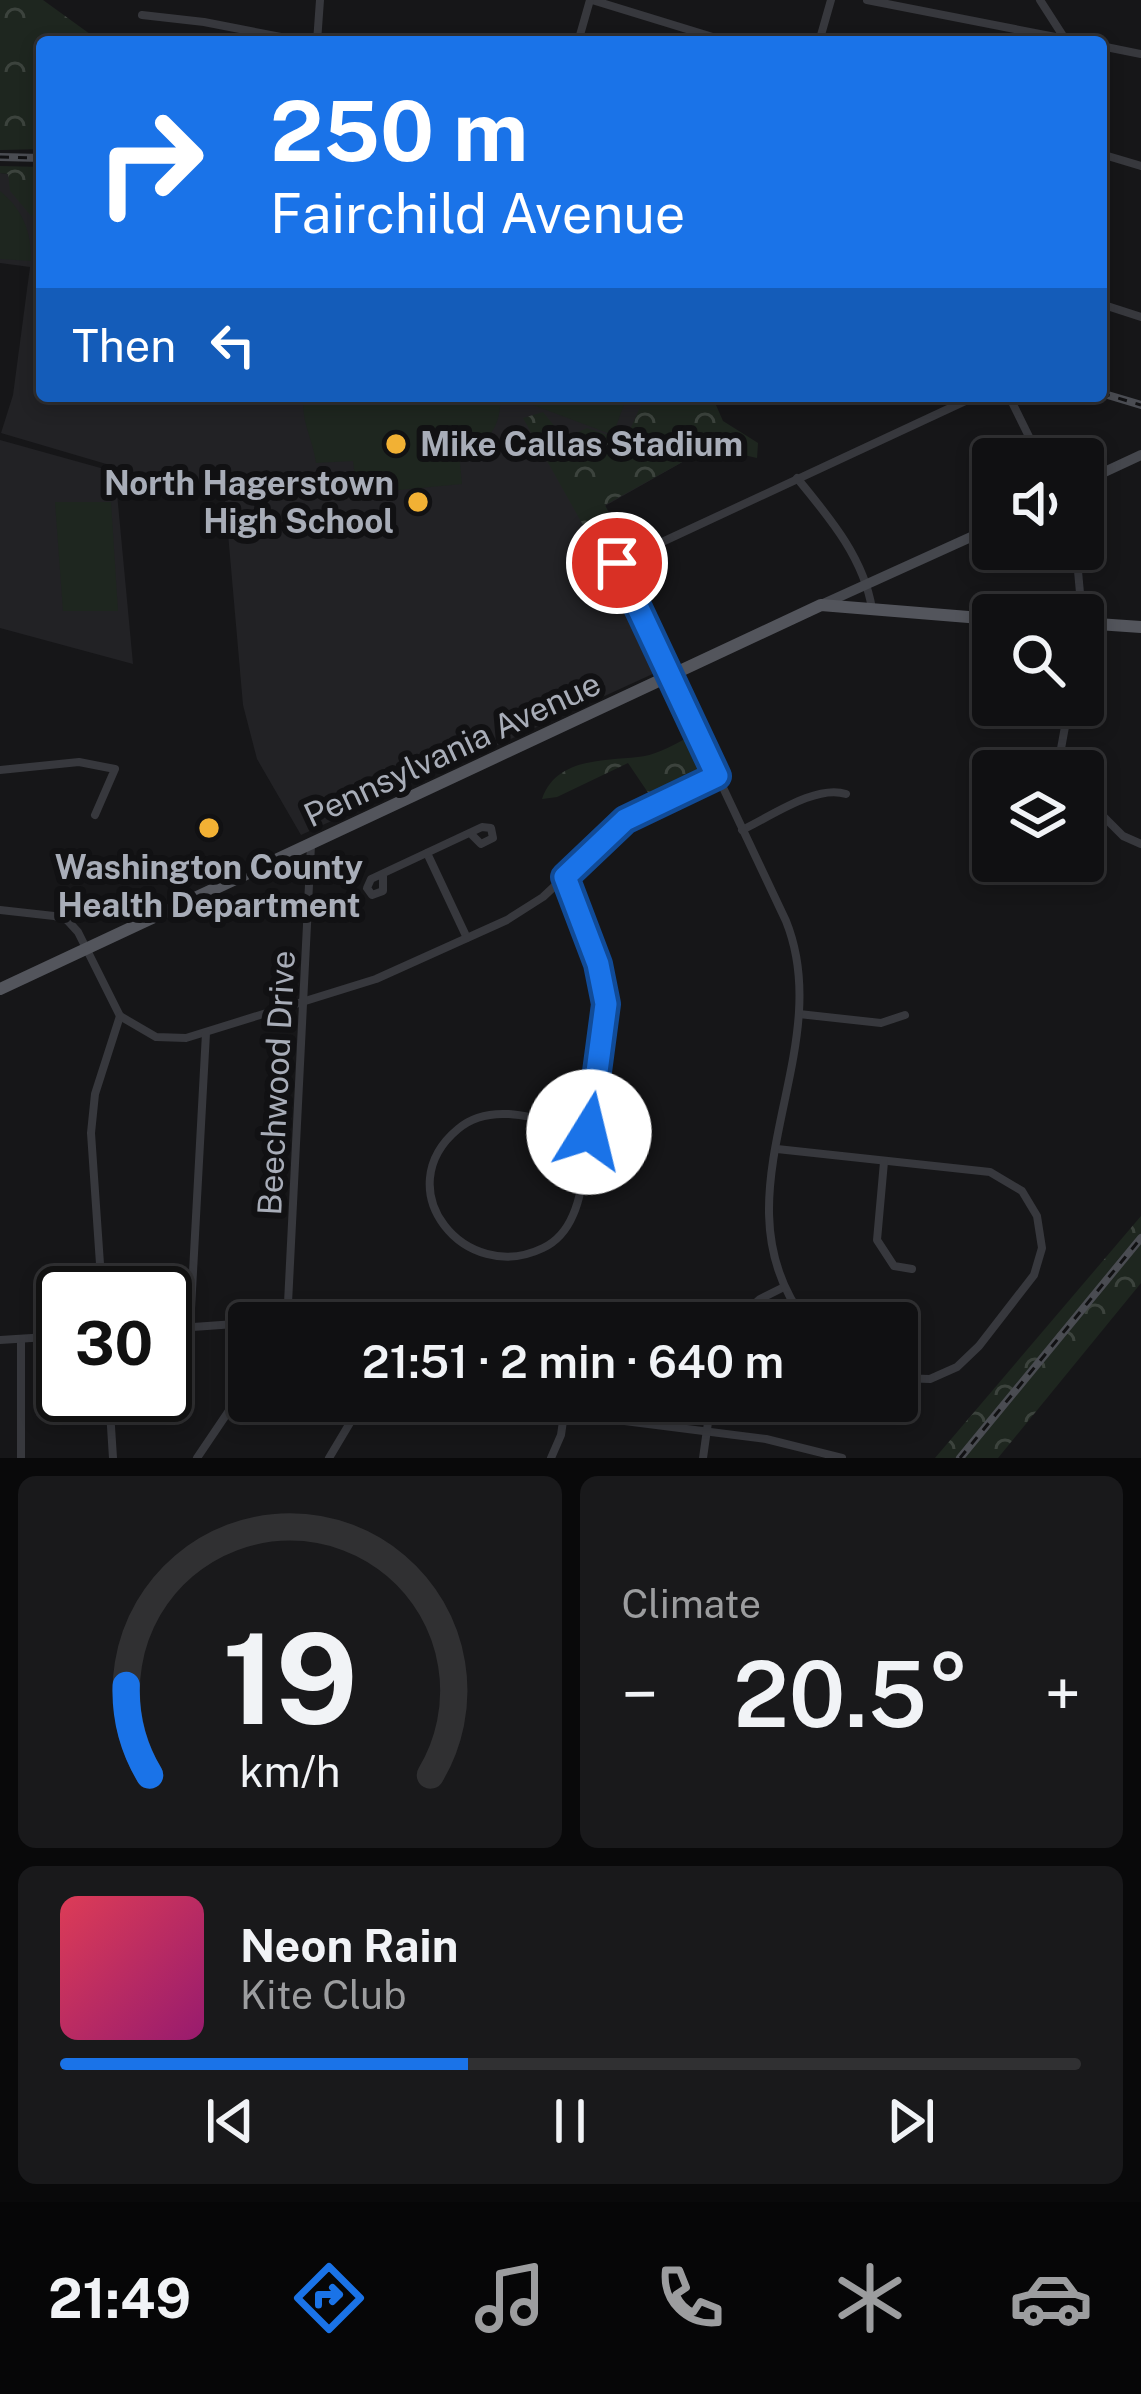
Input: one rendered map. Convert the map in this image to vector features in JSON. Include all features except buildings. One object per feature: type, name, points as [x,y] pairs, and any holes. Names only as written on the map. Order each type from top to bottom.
[{"type":"main road","points":[[1104,472],[1141,454]]},
{"type":"main road","name":"Pennsylvania Avenue","points":[[0,989],[972,536]]},
{"type":"main road","points":[[821,604],[972,617]]},
{"type":"main road","points":[[1104,622],[1141,627]]},
{"type":"street","points":[[317,36],[320,0]]},
{"type":"street","points":[[580,36],[591,0],[709,36]]},
{"type":"street","points":[[614,0],[625,11]]},
{"type":"street","points":[[821,36],[831,0]]},
{"type":"street","points":[[867,0],[1045,36]]},
{"type":"street","points":[[1040,0],[1062,36]]},
{"type":"street","points":[[142,15],[276,36]]},
{"type":"street","points":[[1107,47],[1141,54]]},
{"type":"street","points":[[1107,156],[1141,166]]},
{"type":"street","points":[[1107,306],[1141,316]]},
{"type":"street","points":[[792,1302],[782,1288],[766,1225],[799,1013],[799,968],[791,934],[617,563],[963,402]]},
{"type":"street","points":[[1013,402],[1030,438]]},
{"type":"street","points":[[797,478],[837,529],[868,583],[872,610]]},
{"type":"street","points":[[0,770],[79,762],[116,769],[95,815]]},
{"type":"street","points":[[0,910],[67,920],[120,1016],[156,1037],[186,1038],[395,972],[521,912],[625,820],[717,776]]},
{"type":"street","points":[[742,830],[821,794],[846,794]]},
{"type":"street","points":[[1104,817],[1123,836],[1141,844]]},
{"type":"street","points":[[383,874],[470,833]]},
{"type":"street","name":"Beechwood Drive","points":[[288,1302],[311,845]]},
{"type":"street","points":[[427,853],[467,938]]},
{"type":"street","points":[[565,877],[598,964],[606,1004],[589,1132],[571,1220],[542,1249],[518,1255],[482,1252],[451,1237],[437,1217],[430,1186],[434,1166],[446,1139],[467,1121],[511,1114],[589,1132]]},
{"type":"street","points":[[799,1013],[881,1023],[905,1015]]},
{"type":"street","points":[[100,1266],[91,1133],[95,1094],[120,1016]]},
{"type":"street","points":[[192,1290],[206,1033]]},
{"type":"street","points":[[777,1149],[977,1170],[1000,1176],[1030,1203],[1042,1248],[1026,1289],[967,1358],[930,1378],[918,1378]]},
{"type":"street","points":[[884,1162],[877,1240],[894,1266],[912,1270]]},
{"type":"street","points":[[757,1302],[782,1288]]},
{"type":"street","points":[[192,1327],[228,1325]]},
{"type":"street","points":[[0,1340],[36,1338]]},
{"type":"street","points":[[21,1339],[21,1458]]},
{"type":"street","points":[[197,1458],[228,1412]]},
{"type":"street","points":[[111,1422],[113,1458]]},
{"type":"street","points":[[329,1458],[350,1422]]},
{"type":"street","points":[[551,1458],[562,1422]]},
{"type":"street","points":[[628,1422],[766,1439],[842,1458]]},
{"type":"street","points":[[704,1458],[708,1422]]},
{"type":"shaded area","name":"North Hagerstown High School","points":[[0,173],[36,177],[36,402],[712,402],[709,447],[605,506],[627,549],[602,560],[657,672],[301,835],[257,759],[243,705],[225,499],[1,433],[13,395],[30,267],[0,263]]},
{"type":"shaded area","points":[[0,440],[115,472],[133,664],[0,628]]},
{"type":"green space","points":[[0,0],[43,0],[93,36],[36,36],[36,149],[0,150]]},
{"type":"green space","points":[[0,166],[36,167],[32,217],[10,191],[8,174],[0,173]]},
{"type":"green space","points":[[0,191],[24,222],[31,261],[0,259]]},
{"type":"green space","name":"Mike Callas Stadium","points":[[304,402],[500,402],[491,433],[459,452],[462,484],[357,494],[353,461],[316,463]]},
{"type":"green space","points":[[525,402],[625,402],[613,435]]},
{"type":"green space","points":[[642,402],[715,402],[723,421],[758,443],[757,458],[709,447],[605,505],[627,549],[602,559],[523,418],[543,412],[564,438],[587,428],[625,441]]},
{"type":"green space","points":[[55,502],[111,502],[118,611],[63,611]]},
{"type":"green space","points":[[683,740],[696,744],[704,754],[703,768],[651,797],[628,763],[557,797],[542,799],[569,769],[650,755]]},
{"type":"green space","points":[[1141,1216],[1141,1283],[998,1458],[935,1458]]},
{"type":"railway","points":[[0,157],[36,158]]},
{"type":"railway","points":[[1107,395],[1141,405]]},
{"type":"railway","points":[[960,1458],[1141,1238]]},
{"type":"place","name":"Mike Callas Stadium","points":[[396,444]]},
{"type":"place","name":"North Hagerstown High School","points":[[418,502]]},
{"type":"place","name":"Washington County Health Department","points":[[209,828]]},
{"type":"route","points":[[589,1132],[606,1004],[602,975],[565,877],[625,820],[717,776],[617,563]]}]
